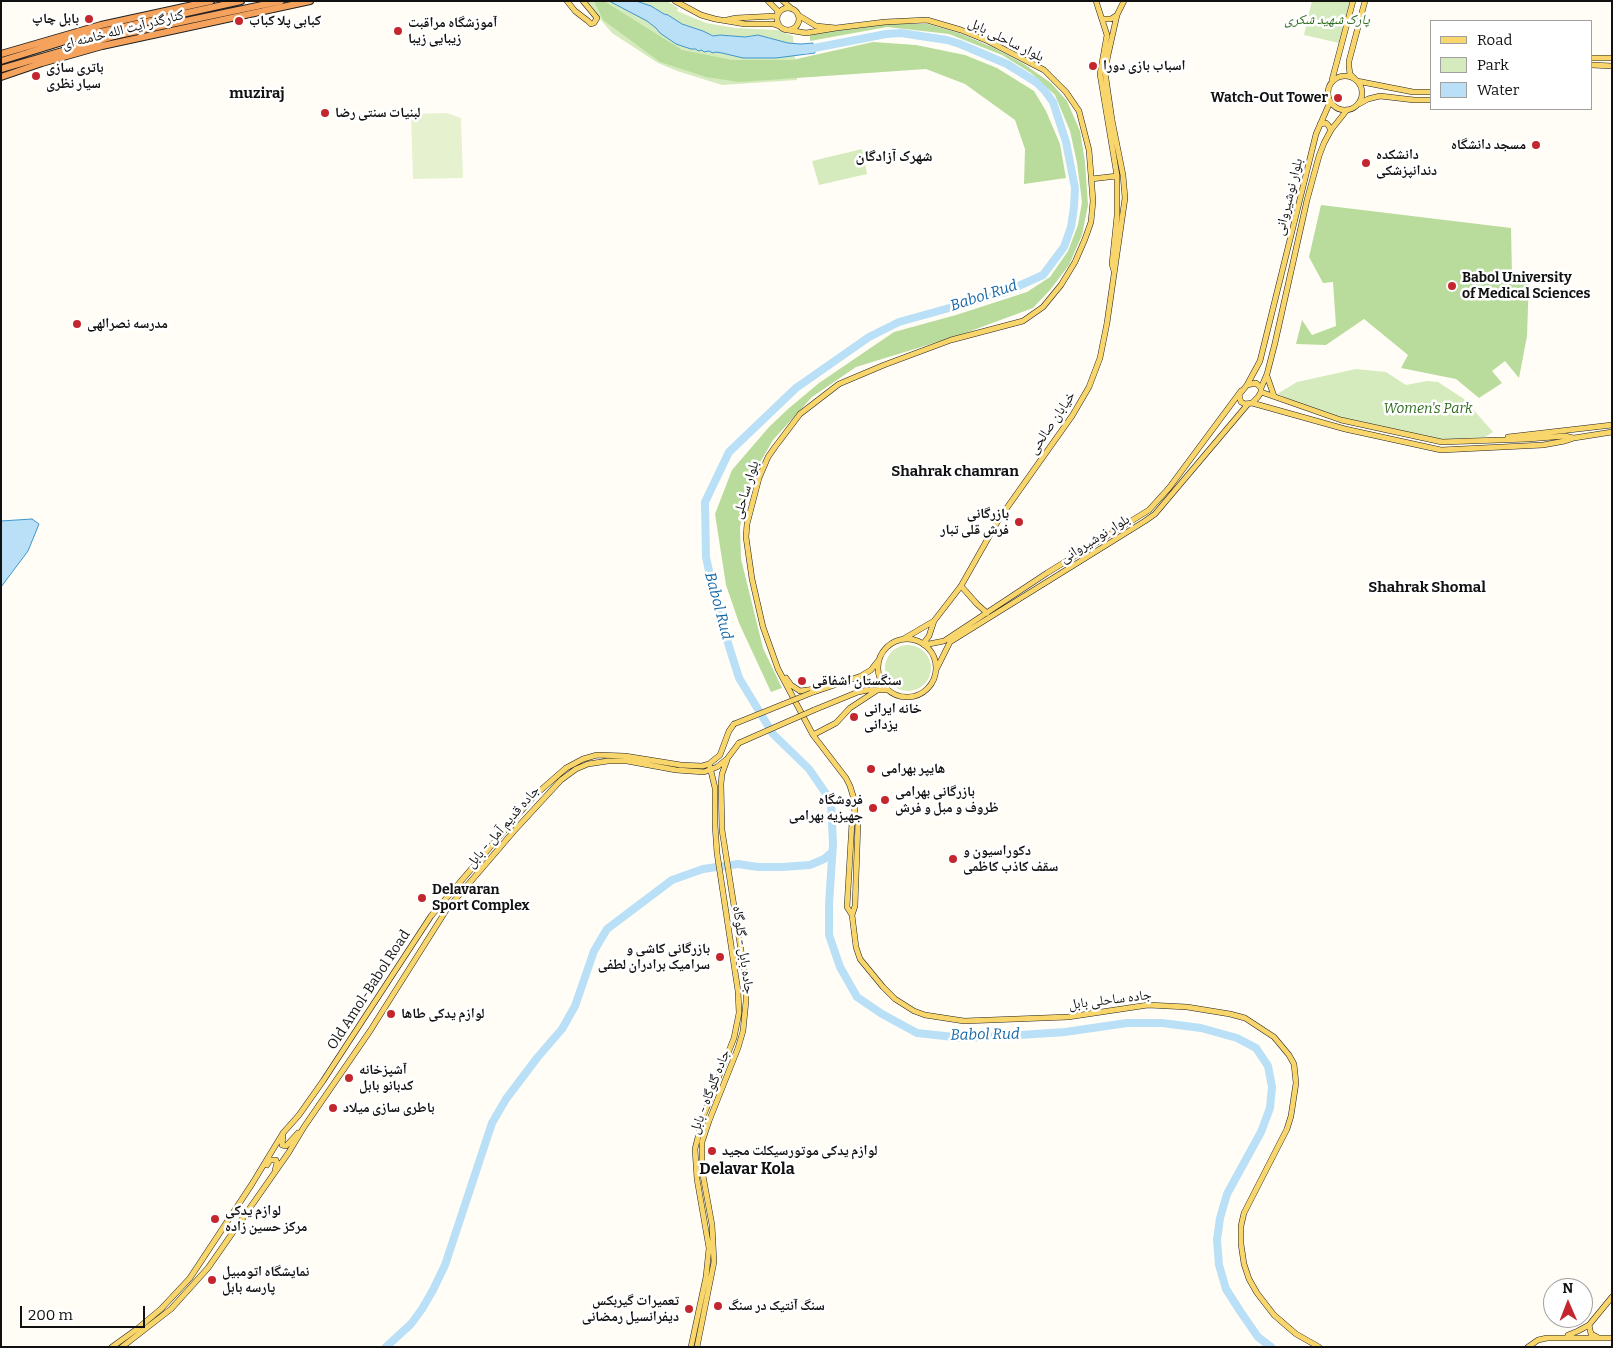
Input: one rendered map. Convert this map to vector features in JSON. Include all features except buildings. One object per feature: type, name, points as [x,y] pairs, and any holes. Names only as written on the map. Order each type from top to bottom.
[{"type":"highway","name":"کنارگذر آیت الله خامنه ای","points":[[102,28],[187,5],[211,1]]},
{"type":"highway","points":[[1,54],[20,51],[187,5],[241,1]]},
{"type":"highway","points":[[237,13],[281,1]]},
{"type":"highway","points":[[1,69],[115,39],[237,13],[310,1]]},
{"type":"highway","name":"کنارگذر آیت الله خامنه ای","points":[[1,77],[82,48]]},
{"type":"highway","points":[[1,61],[20,51]]},
{"type":"main road","points":[[567,1],[588,22],[594,23],[597,18],[583,1]]},
{"type":"main road","points":[[675,1],[702,15],[724,21],[746,24],[773,24],[788,30],[806,33],[836,28]]},
{"type":"main road","points":[[768,1],[777,10],[779,26]]},
{"type":"main road","points":[[784,1],[798,15],[816,26],[836,28]]},
{"type":"main road","name":"خيابان صالحی","points":[[1096,1],[1107,35],[1100,74],[1117,176],[1117,216],[1112,264],[1114,271]]},
{"type":"main road","name":"خيابان صالحی","points":[[934,621],[961,586],[999,519],[1072,416],[1089,387],[1100,358],[1105,336],[1125,198],[1123,175],[1105,72],[1122,1]]},
{"type":"main road","points":[[1353,1],[1328,93],[1330,102],[1338,109],[1347,110],[1365,100],[1380,96],[1430,100]]},
{"type":"main road","points":[[1355,107],[1362,95],[1360,86],[1350,72],[1348,65],[1365,1]]},
{"type":"main road","points":[[724,21],[736,18],[774,17],[784,9],[792,10]]},
{"type":"main road","points":[[1102,20],[1111,18],[1118,12]]},
{"type":"main road","points":[[788,30],[798,22],[798,15]]},
{"type":"main road","name":"بلوار ساحلی بابل","points":[[836,28],[885,22],[927,20],[961,30],[988,41],[1044,70],[1066,92],[1079,112],[1089,150],[1091,179]]},
{"type":"main road","points":[[1105,27],[1111,24],[1114,26],[1114,30]]},
{"type":"main road","points":[[1593,58],[1612,58]]},
{"type":"main road","points":[[1593,65],[1612,66]]},
{"type":"main road","points":[[1330,85],[1341,77],[1347,77],[1413,92],[1430,92]]},
{"type":"main road","name":"بلوار نوشیروانی","points":[[1247,385],[1260,361],[1312,152],[1320,124],[1330,102]]},
{"type":"main road","name":"بلوار نوشیروانی","points":[[1261,390],[1267,374],[1319,156],[1331,130],[1347,110]]},
{"type":"main road","points":[[1320,124],[1328,125],[1331,130]]},
{"type":"main road","points":[[1091,179],[1117,176]]},
{"type":"main road","name":"بلوار ساحلی","points":[[852,915],[858,822],[855,816],[853,791],[846,778],[813,735],[778,669],[769,647],[752,579],[746,537],[753,497],[768,457],[800,414],[839,384],[938,344],[1023,321],[1043,307],[1061,285],[1075,262],[1085,239],[1093,201],[1091,179]]},
{"type":"main road","points":[[1260,361],[1262,369],[1269,364]]},
{"type":"main road","points":[[1267,374],[1274,396]]},
{"type":"main road","points":[[1574,438],[1564,436],[1442,442],[1341,420],[1274,396],[1261,390],[1256,383],[1252,382],[1241,392],[1240,398],[1241,402],[1405,443],[1441,450],[1543,445],[1612,432]]},
{"type":"main road","points":[[1250,403],[1258,397],[1261,390]]},
{"type":"main road","name":"بلوار نوشیروانی","points":[[924,644],[944,641],[1047,573],[1150,510],[1169,488],[1241,392]]},
{"type":"main road","points":[[1278,410],[1275,406],[1276,402],[1287,401]]},
{"type":"main road","name":"بلوار نوشیروانی","points":[[936,670],[950,642],[1155,514],[1250,403]]},
{"type":"main road","points":[[1495,440],[1612,425]]},
{"type":"main road","points":[[961,586],[987,613]]},
{"type":"main road","points":[[924,644],[934,621]]},
{"type":"main road","points":[[710,767],[720,755],[729,731],[734,724],[811,693],[862,676],[871,670],[886,648],[892,643],[903,639],[934,621]]},
{"type":"main road","points":[[928,636],[937,641]]},
{"type":"main road","points":[[879,660],[879,677],[882,684],[888,690],[898,696],[905,697],[921,694],[932,682],[936,670],[933,656],[924,644],[911,639],[903,639]]},
{"type":"main road","points":[[778,669],[791,685],[800,691],[838,684]]},
{"type":"main road","points":[[710,767],[727,759],[740,743],[814,710],[858,692],[879,689],[888,690]]},
{"type":"main road","points":[[813,735],[836,723],[850,708],[879,689]]},
{"type":"main road","name":"Old Amol-Babol Road","points":[[112,1347],[161,1309],[190,1278],[283,1133],[299,1115],[323,1081],[431,916],[534,796],[572,764],[597,755],[625,756],[681,765],[710,767]]},
{"type":"main road","name":"جاده گلوگاه - بابل","points":[[697,1347],[714,1262],[712,1225],[702,1170],[702,1142],[736,1054],[746,1015],[746,982],[722,830],[721,784],[727,759]]},
{"type":"main road","name":"Old Amol-Babol Road","points":[[122,1347],[179,1302],[208,1268],[370,1031],[447,910],[514,830],[560,780],[576,769],[588,764],[608,761],[627,761],[653,767],[698,772],[710,767]]},
{"type":"main road","name":"جاده بابل - گلوگاه","points":[[691,1347],[706,1277],[709,1248],[697,1179],[695,1149],[703,1117],[734,1038],[738,1013],[738,991],[717,853],[715,788],[710,767]]},
{"type":"main road","name":"جاده ساحلی بابل","points":[[852,915],[853,936],[860,959],[883,987],[895,998],[914,1011],[925,1015],[964,1021],[1068,1017],[1148,1005],[1187,1007],[1245,1018],[1274,1036],[1294,1064],[1296,1083],[1291,1116],[1287,1129],[1244,1213],[1241,1226],[1241,1244],[1244,1264],[1250,1279],[1274,1315],[1296,1334],[1319,1347]]},
{"type":"main road","points":[[728,919],[736,918]]},
{"type":"main road","points":[[283,1133],[281,1142],[282,1145],[286,1146],[304,1126]]},
{"type":"main road","points":[[252,1184],[269,1162],[273,1160],[277,1163],[274,1173]]},
{"type":"main road","points":[[1593,1320],[1612,1297]]},
{"type":"main road","points":[[1558,1337],[1578,1332],[1584,1328]]},
{"type":"main road","points":[[1590,1328],[1591,1334],[1597,1337]]},
{"type":"main road","points":[[1528,1347],[1538,1340],[1558,1337],[1612,1338]]},
{"type":"green space","points":[[585,1],[667,1],[678,8],[677,11],[706,23],[735,28],[777,30],[793,36],[797,80],[722,85],[677,71],[658,63],[612,33]]},
{"type":"green space","points":[[594,1],[604,1],[682,50],[732,60],[792,60],[873,42],[916,45],[965,55],[997,68],[1034,91],[1046,111],[1060,144],[1066,178],[1024,184],[1025,149],[1015,120],[965,84],[926,69],[739,82],[706,77],[660,62],[603,20]]},
{"type":"green space","name":"پارک شهید شکری","points":[[1312,1],[1350,1],[1339,43],[1304,35]]},
{"type":"green space","points":[[886,24],[928,24],[959,33],[992,47],[1024,64],[1051,83],[1067,101],[1080,131],[1085,162],[1088,205],[1082,235],[1069,265],[1033,308],[957,336],[856,367],[812,397],[773,440],[751,478],[740,527],[741,559],[763,648],[782,688],[771,692],[739,623],[726,585],[715,514],[732,470],[769,427],[788,409],[819,383],[894,332],[956,315],[1027,292],[1050,277],[1068,251],[1078,225],[1082,202],[1077,163],[1070,131],[1055,95],[1031,73],[1002,55],[949,34],[887,27],[810,41],[810,34]]},
{"type":"green space","points":[[447,113],[461,118],[463,178],[413,179],[411,114]]},
{"type":"green space","points":[[862,149],[867,174],[819,185],[812,161]]},
{"type":"green space","points":[[1321,205],[1511,228],[1512,275],[1529,277],[1527,336],[1519,378],[1505,361],[1492,371],[1502,383],[1479,398],[1456,379],[1401,368],[1408,355],[1364,319],[1326,345],[1296,344],[1302,320],[1312,335],[1336,326],[1333,282],[1323,283],[1309,257]]},
{"type":"green space","name":"Women's Park","points":[[1356,369],[1386,372],[1406,385],[1427,381],[1438,382],[1464,399],[1493,432],[1485,437],[1440,440],[1400,433],[1324,413],[1277,394],[1297,382]]},
{"type":"green space","points":[[903,645],[913,645],[927,655],[931,668],[927,681],[921,687],[913,691],[903,691],[889,681],[885,673],[885,663],[895,649]]},
{"type":"water","points":[[609,1],[636,1],[651,6],[682,24],[713,36],[745,37],[758,35],[788,43],[813,43],[815,53],[776,58],[743,58],[716,52],[698,51],[676,44],[647,21]]},
{"type":"water","points":[[32,519],[39,524],[28,551],[1,587],[1,521]]},
{"type":"waterway","name":"Babol Rud","points":[[804,50],[886,34],[901,33],[947,40],[1007,64],[1036,82],[1053,102],[1066,142],[1075,188],[1071,227],[1064,247],[1043,275],[1003,293],[899,322],[869,337],[796,388],[729,452],[705,502],[706,557],[717,608],[739,678],[773,734],[809,769],[831,801],[833,844],[829,935],[840,967],[857,997],[882,1014],[917,1033],[963,1038],[1065,1032],[1127,1023],[1162,1023],[1201,1028],[1237,1038],[1256,1048],[1268,1066],[1272,1087],[1270,1108],[1261,1132],[1227,1194],[1220,1218],[1217,1240],[1219,1265],[1226,1289],[1258,1337],[1271,1347]]},
{"type":"waterway","points":[[386,1347],[411,1324],[433,1290],[445,1265],[492,1123],[506,1099],[562,1029],[575,1006],[594,951],[607,929],[672,880],[703,869],[738,864],[758,867],[810,865],[824,859],[832,852]]},
{"type":"place","name":"بابل چاپ","points":[[89,19]]},
{"type":"place","name":"کبابی پلا کباب","points":[[239,21]]},
{"type":"place","name":"آموزشگاه مراقبت زیبایی زیبا","points":[[398,31]]},
{"type":"place","name":"اسباب بازی دورا","points":[[1093,66]]},
{"type":"place","name":"باتری سازی سیار نظری","points":[[36,76]]},
{"type":"place","name":"Watch-Out Tower","points":[[1338,98]]},
{"type":"place","name":"لبنیات سنتی رضا","points":[[325,113]]},
{"type":"place","name":"مسجد دانشگاه","points":[[1536,145]]},
{"type":"place","name":"دانشکده دندانپزشکی","points":[[1366,163]]},
{"type":"place","name":"Babol University of Medical Sciences","points":[[1452,286]]},
{"type":"place","name":"مدرسه نصرالهی","points":[[77,324]]},
{"type":"place","name":"بازرگانی فرش قلی تبار","points":[[1019,522]]},
{"type":"place","name":"سنگستان اشفاقی","points":[[802,681]]},
{"type":"place","name":"خانه ایرانی یزدانی","points":[[854,717]]},
{"type":"place","name":"هایپر بهرامی","points":[[871,769]]},
{"type":"place","name":"بازرگانی بهرامی ظروف و مبل و فرش","points":[[885,800]]},
{"type":"place","name":"فروشگاه جهیزیه بهرامی","points":[[873,808]]},
{"type":"place","name":"دکوراسیون و سقف کاذب کاظمی","points":[[953,859]]},
{"type":"place","name":"Delavaran Sport Complex","points":[[422,898]]},
{"type":"place","name":"بازرگانی کاشی و سرامیک برادران لطفی","points":[[720,957]]},
{"type":"place","name":"لوازم یدکی طاها","points":[[391,1014]]},
{"type":"place","name":"آشپزخانه کدبانو بابل","points":[[349,1078]]},
{"type":"place","name":"باطری سازی میلاد","points":[[333,1108]]},
{"type":"place","name":"لوازم یدکی موتورسیکلت مجید","points":[[712,1151]]},
{"type":"place","name":"لوازم یدکی مرکز حسین زاده","points":[[215,1219]]},
{"type":"place","name":"نمایشگاه اتومبیل پارسه بابل","points":[[212,1280]]},
{"type":"place","name":"سنگ آنتیک در سنگ","points":[[718,1306]]},
{"type":"place","name":"تعمیرات گیربکس دیفرانسیل رمضانی","points":[[689,1309]]},
{"type":"district","name":"muziraj","points":[[257,94]]},
{"type":"district","name":"شهرک آزادگان","points":[[894,157]]},
{"type":"district","name":"Shahrak chamran","points":[[955,472]]},
{"type":"district","name":"Shahrak Shomal","points":[[1427,588]]},
{"type":"district","name":"Delavar Kola","points":[[747,1170]]}]
